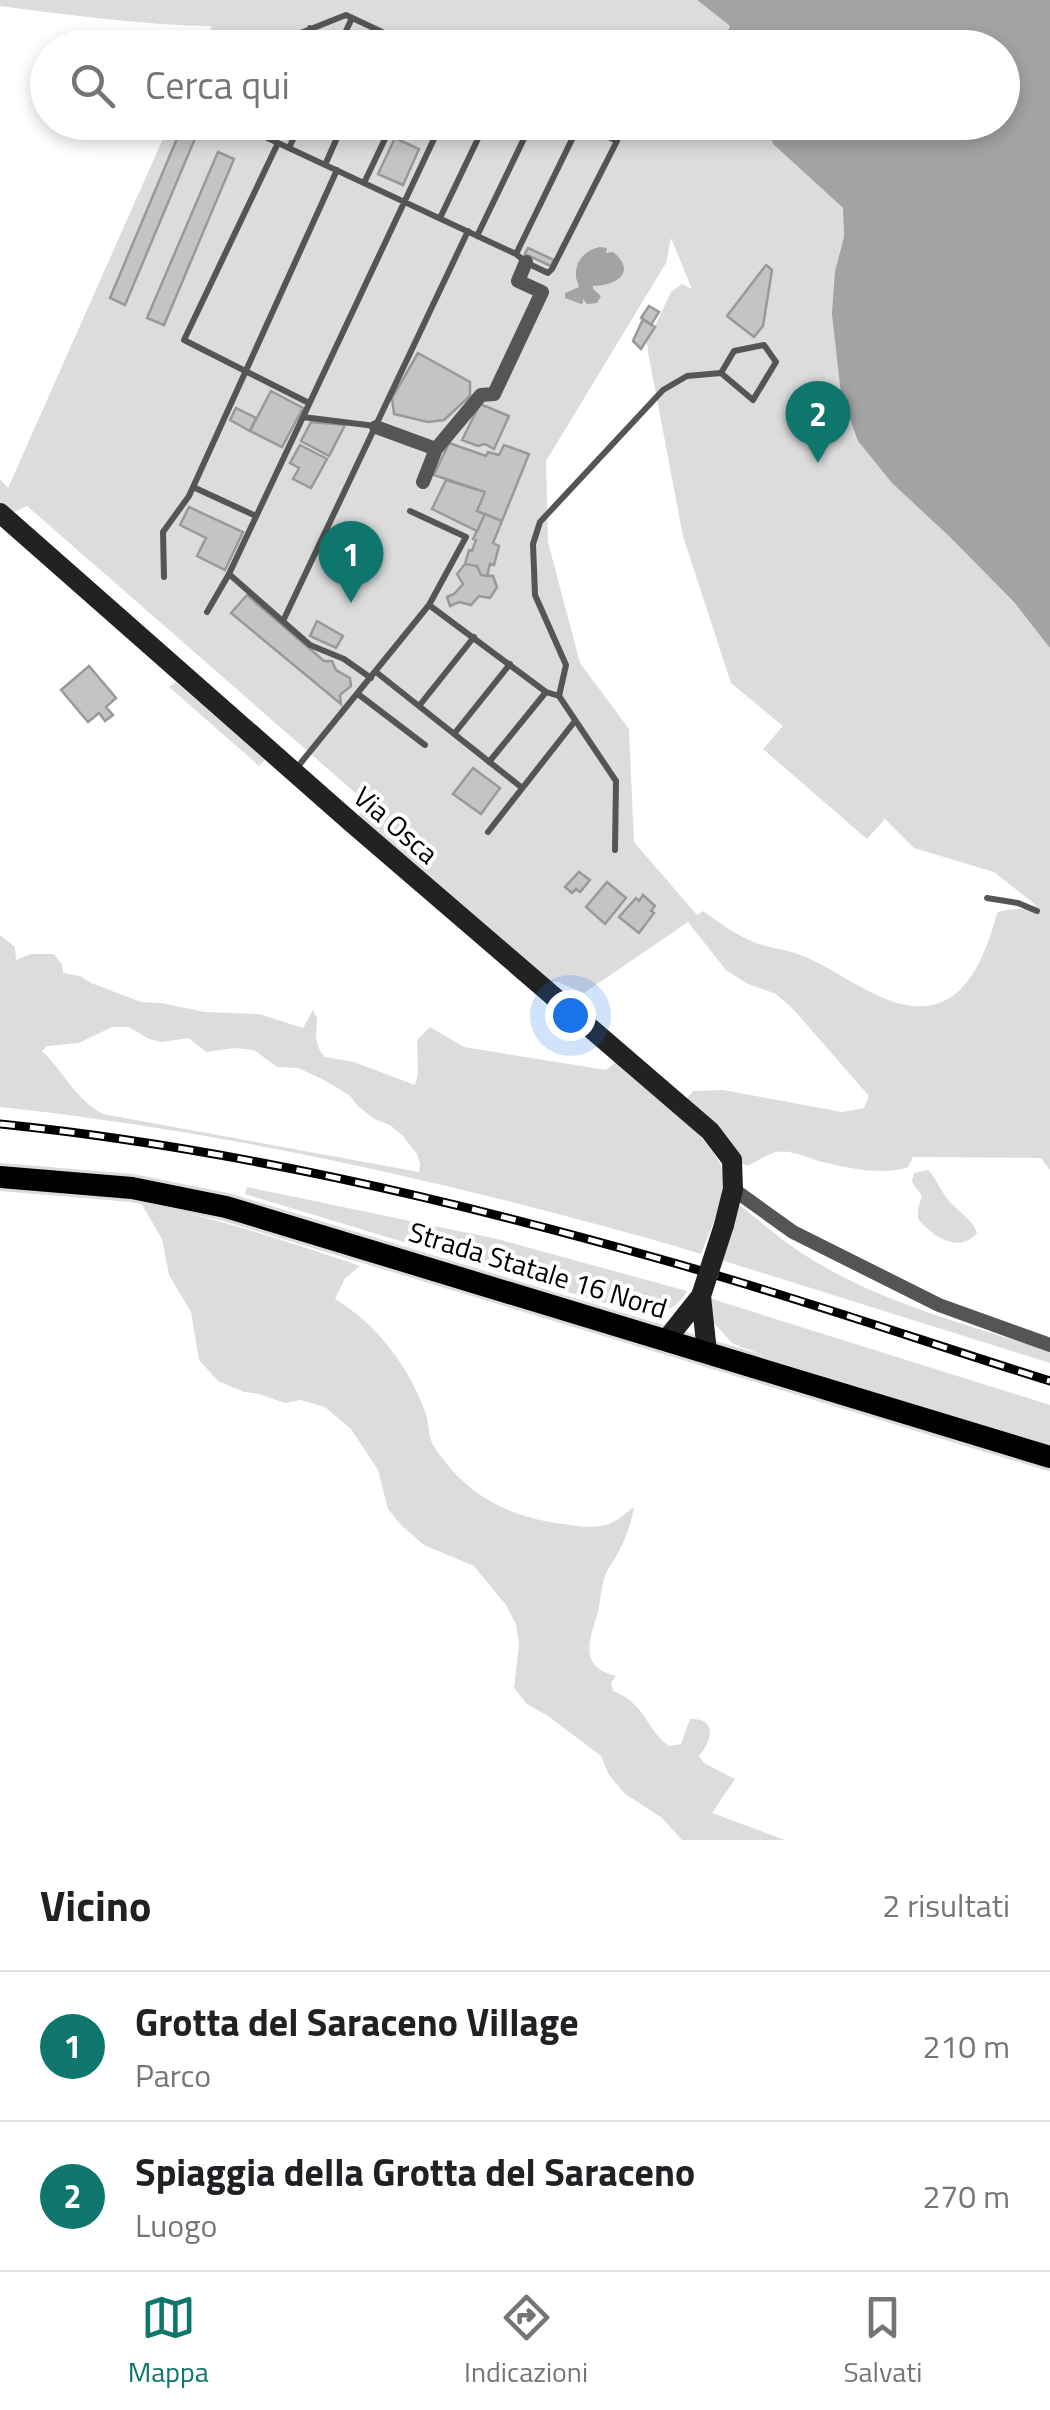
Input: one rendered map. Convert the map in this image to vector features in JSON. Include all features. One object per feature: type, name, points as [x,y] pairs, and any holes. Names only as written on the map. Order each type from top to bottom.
[{"type":"main road","name":"Strada Statale 16 Nord","points":[[0,1177],[132,1188],[226,1207],[1050,1457]]},
{"type":"street","points":[[423,482],[436,449],[480,394],[494,394],[542,292],[518,280],[521,258]]},
{"type":"street","points":[[376,427],[436,449]]},
{"type":"street","name":"Via Osca","points":[[0,513],[710,1131],[732,1160],[734,1190]]},
{"type":"street","points":[[666,1340],[701,1296],[734,1190],[793,1232],[939,1305],[1050,1346]]},
{"type":"street","points":[[701,1296],[707,1352]]},
{"type":"lane","points":[[305,30],[346,15],[379,30]]},
{"type":"lane","points":[[346,30],[352,18]]},
{"type":"lane","points":[[272,140],[548,272],[617,140]]},
{"type":"lane","points":[[289,148],[293,140]]},
{"type":"lane","points":[[325,164],[336,140]]},
{"type":"lane","points":[[364,183],[385,140]]},
{"type":"lane","points":[[206,612],[229,574],[433,140]]},
{"type":"lane","points":[[440,218],[477,140]]},
{"type":"lane","points":[[478,236],[523,140]]},
{"type":"lane","points":[[521,258],[572,140]]},
{"type":"lane","points":[[278,143],[184,340],[310,403]]},
{"type":"lane","points":[[164,577],[163,532],[193,487],[337,170]]},
{"type":"lane","points":[[284,622],[468,232]]},
{"type":"lane","points":[[559,696],[566,665],[535,596],[533,544],[540,522],[664,390],[687,376],[721,373],[753,400],[776,362],[764,345],[734,352],[721,373]]},
{"type":"lane","points":[[303,417],[376,427]]},
{"type":"lane","points":[[193,487],[256,516]]},
{"type":"lane","points":[[294,772],[429,605],[466,538],[410,512]]},
{"type":"lane","points":[[229,574],[310,645],[374,675],[521,787]]},
{"type":"lane","points":[[429,605],[546,692],[559,696],[616,781],[615,850]]},
{"type":"lane","points":[[419,706],[474,637]]},
{"type":"lane","points":[[454,734],[510,664]]},
{"type":"lane","points":[[489,762],[546,692]]},
{"type":"lane","points":[[358,694],[425,745]]},
{"type":"lane","points":[[488,832],[575,721]]},
{"type":"lane","points":[[987,898],[1018,903],[1036,911]]},
{"type":"shaded area","points":[[0,0],[697,0],[731,27],[210,30],[212,26],[132,22],[0,6]]},
{"type":"shaded area","points":[[697,0],[1050,0],[1050,648],[1014,602],[892,483],[858,441],[841,394],[832,314],[835,271],[844,237],[843,208],[772,140],[1020,140],[1020,30],[728,30],[730,26]]},
{"type":"shaded area","points":[[162,140],[772,140],[843,208],[844,237],[1014,602],[1050,642],[1050,1170],[1041,1158],[913,1157],[908,1167],[877,1171],[843,1167],[782,1151],[747,1166],[742,1163],[685,1101],[693,1091],[723,1090],[842,1112],[864,1108],[869,1096],[794,1010],[776,994],[746,983],[726,970],[688,922],[584,993],[550,982],[358,816],[368,804],[27,506],[10,514],[0,505],[0,479],[8,488]],"holes":[[[671,238],[692,289],[682,284],[671,292],[647,343],[648,352],[683,536],[731,683],[783,726],[763,749],[867,839],[885,819],[914,848],[994,872],[1037,906],[997,913],[973,974],[946,1000],[929,1006],[883,998],[802,955],[749,940],[703,911],[697,915],[634,842],[629,729],[580,663],[548,542],[546,461],[666,263]]]},
{"type":"shaded area","points":[[600,247],[620,259],[624,272],[616,281],[593,286],[601,296],[597,303],[587,304],[583,299],[581,304],[565,298],[565,293],[579,287],[576,275],[580,259]]},
{"type":"shaded area","points":[[176,682],[265,760],[259,766],[169,687]]},
{"type":"shaded area","points":[[0,935],[15,947],[16,960],[31,954],[54,954],[63,973],[80,976],[141,1002],[205,1012],[259,1014],[303,1028],[313,1010],[317,1018],[316,1039],[325,1057],[354,1062],[415,1085],[417,1040],[430,1027],[464,1047],[606,1070],[616,1062],[698,1133],[721,1166],[724,1180],[701,1254],[486,1195],[348,1164],[140,1125],[0,1107]],"holes":[[[112,1027],[129,1027],[162,1042],[189,1038],[206,1052],[254,1050],[277,1067],[298,1068],[324,1080],[349,1095],[374,1119],[402,1135],[417,1154],[419,1172],[103,1114],[77,1093],[42,1051],[47,1046],[79,1043]]]},
{"type":"shaded area","points":[[928,1170],[948,1200],[975,1228],[977,1233],[970,1239],[946,1241],[918,1219],[922,1196],[912,1182],[914,1173]]},
{"type":"shaded area","points":[[247,1187],[497,1239],[687,1291],[677,1304],[665,1310],[634,1312],[245,1194]]},
{"type":"shaded area","points":[[141,1203],[252,1231],[360,1266],[345,1278],[335,1299],[364,1321],[400,1362],[425,1411],[435,1448],[460,1479],[490,1501],[524,1516],[586,1527],[609,1524],[634,1507],[626,1536],[604,1578],[590,1641],[591,1658],[596,1666],[616,1676],[611,1683],[613,1691],[632,1702],[669,1746],[681,1744],[690,1719],[705,1722],[709,1737],[699,1756],[704,1763],[735,1779],[712,1813],[785,1840],[682,1840],[662,1818],[624,1793],[609,1775],[601,1756],[527,1704],[514,1688],[519,1645],[516,1624],[506,1605],[474,1566],[424,1545],[402,1526],[388,1509],[378,1470],[351,1429],[325,1407],[301,1400],[285,1403],[218,1381],[199,1360],[191,1312],[169,1275],[162,1239]]},
{"type":"shaded area","points":[[739,1205],[792,1247],[829,1270],[922,1310],[1050,1351],[1050,1363],[721,1260]]},
{"type":"shaded area","points":[[709,1298],[1050,1405],[1050,1444],[777,1361],[732,1343],[712,1321]]},
{"type":"building","points":[[176,140],[194,140],[125,305],[110,298]]},
{"type":"building","points":[[394,140],[419,149],[403,185],[378,174]]},
{"type":"building","points":[[218,152],[234,159],[164,325],[147,318]]},
{"type":"building","points":[[528,248],[554,260],[551,266],[525,254]]},
{"type":"building","points":[[766,265],[772,270],[763,326],[754,337],[727,316]]},
{"type":"building","points":[[649,306],[659,312],[651,325],[641,318]]},
{"type":"building","points":[[643,319],[655,327],[641,349],[633,341]]},
{"type":"building","points":[[418,353],[470,382],[470,396],[444,420],[428,422],[394,414],[392,398]]},
{"type":"building","points":[[271,391],[303,408],[282,447],[250,431]]},
{"type":"building","points":[[480,404],[509,416],[494,449],[462,440]]},
{"type":"building","points":[[236,408],[256,418],[250,431],[230,420]]},
{"type":"building","points":[[311,422],[345,425],[329,456],[301,441]]},
{"type":"building","points":[[449,443],[486,456],[488,452],[499,455],[504,445],[529,454],[502,521],[477,511],[485,492],[434,475]]},
{"type":"building","points":[[300,445],[327,459],[311,488],[293,479],[299,468],[290,463]]},
{"type":"building","points":[[446,480],[485,492],[477,511],[485,514],[477,531],[432,509]]},
{"type":"building","points":[[189,507],[243,532],[225,570],[197,556],[206,538],[180,525]]},
{"type":"building","points":[[485,514],[502,521],[493,543],[499,546],[494,565],[490,564],[487,576],[481,575],[477,566],[465,564]]},
{"type":"building","points":[[465,564],[477,566],[481,575],[493,576],[497,587],[490,598],[479,596],[471,605],[459,602],[450,606],[447,597],[463,584],[457,574]]},
{"type":"building","points":[[247,595],[324,661],[332,661],[336,670],[350,678],[351,686],[340,695],[341,704],[231,613]]},
{"type":"building","points":[[317,621],[343,636],[336,648],[310,636]]},
{"type":"building","points":[[89,666],[116,698],[106,707],[113,715],[105,721],[99,713],[88,722],[61,690]]},
{"type":"building","points":[[473,768],[500,788],[481,814],[453,794]]},
{"type":"building","points":[[579,872],[590,880],[580,892],[576,889],[572,893],[565,887]]},
{"type":"building","points":[[607,882],[626,898],[605,924],[586,907]]},
{"type":"building","points":[[643,895],[655,906],[639,933],[619,917]]},
{"type":"railway","points":[[0,1124],[169,1146],[420,1196],[715,1275],[1050,1381]]},
{"type":"place","name":"Spiaggia della Grotta del Saraceno","points":[[818,463]]},
{"type":"place","name":"Grotta del Saraceno Village","points":[[351,603]]}]
